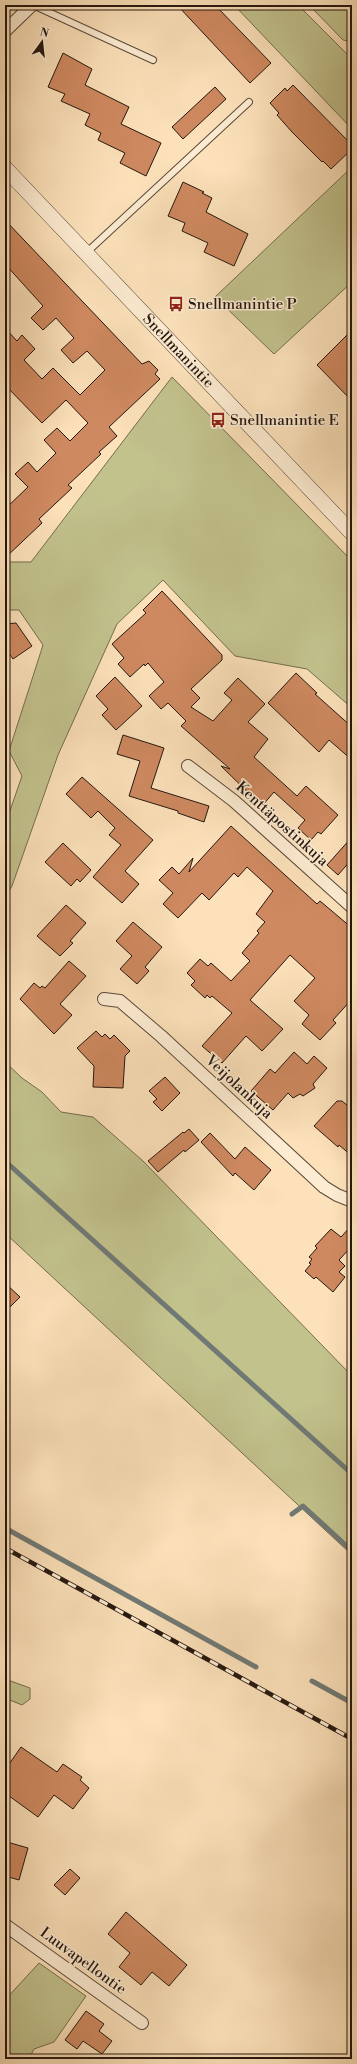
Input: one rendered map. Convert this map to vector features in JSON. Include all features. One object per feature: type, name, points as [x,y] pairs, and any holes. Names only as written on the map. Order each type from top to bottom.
[{"type":"street","points":[[5,31],[32,5]]},
{"type":"street","name":"Snellmanintie","points":[[5,168],[352,533]]},
{"type":"street","name":"Kenttäpostinkuja","points":[[188,766],[234,801],[352,907]]},
{"type":"street","name":"Veijolankuja","points":[[104,999],[120,1001],[161,1036],[324,1187],[337,1195],[352,1201]]},
{"type":"street","name":"Luuvapellontie","points":[[5,1925],[142,2023]]},
{"type":"lane","points":[[32,5],[153,60]]},
{"type":"lane","points":[[86,253],[250,102]]},
{"type":"green space","points":[[234,5],[298,5],[350,57],[352,56],[352,129]]},
{"type":"green space","points":[[309,5],[352,5],[352,42],[343,40]]},
{"type":"green space","points":[[352,167],[352,282],[274,354],[215,297]]},
{"type":"green space","points":[[172,377],[352,561],[352,708],[307,669],[235,656],[163,580],[117,624],[58,755],[12,886],[5,898],[5,825],[22,776],[9,751],[43,645],[19,610],[5,610],[5,562],[31,562]]},
{"type":"green space","points":[[5,1062],[22,1078],[42,1092],[61,1112],[93,1117],[143,1161],[352,1376],[352,1555],[5,1233]]},
{"type":"green space","points":[[5,1679],[30,1688],[30,1699],[22,1705],[5,1698]]},
{"type":"green space","points":[[39,1963],[86,1996],[54,2042],[34,2049],[29,2059],[5,2059],[5,2000]]},
{"type":"building","points":[[177,5],[215,5],[271,63],[250,83]]},
{"type":"building","points":[[63,53],[92,69],[85,85],[129,107],[121,124],[161,143],[146,176],[120,163],[125,153],[98,140],[101,133],[85,125],[90,114],[61,101],[65,94],[48,87]]},
{"type":"building","points":[[293,85],[352,145],[352,149],[331,169],[292,132],[277,115],[279,113],[270,103],[285,88],[287,91]]},
{"type":"building","points":[[215,87],[226,99],[183,139],[172,127]]},
{"type":"building","points":[[183,182],[204,192],[202,193],[212,198],[206,212],[248,234],[234,266],[204,252],[208,243],[182,231],[185,223],[168,216]]},
{"type":"building","points":[[5,220],[142,364],[149,361],[158,370],[155,374],[160,379],[109,427],[117,436],[99,452],[101,454],[68,485],[72,488],[39,519],[42,523],[5,558],[5,509],[28,487],[15,474],[28,462],[37,472],[56,453],[44,440],[57,428],[70,441],[88,423],[66,400],[42,423],[5,385],[5,328],[17,341],[22,335],[35,349],[24,360],[42,379],[53,368],[80,395],[105,370],[87,351],[73,363],[61,350],[74,338],[56,318],[43,330],[31,318],[43,306],[5,264]]},
{"type":"building","points":[[352,330],[352,401],[317,365]]},
{"type":"building","points":[[162,591],[222,655],[222,660],[191,689],[200,698],[191,707],[213,721],[232,700],[224,693],[238,678],[265,704],[248,722],[268,739],[254,757],[297,796],[306,786],[338,815],[321,834],[318,832],[311,840],[298,828],[305,820],[274,792],[262,806],[221,766],[230,769],[181,726],[186,721],[168,703],[161,709],[149,696],[164,682],[148,663],[145,666],[144,664],[130,677],[118,664],[124,658],[112,644],[146,613],[143,610]]},
{"type":"building","points":[[16,623],[32,646],[13,659],[5,648],[5,624]]},
{"type":"building","points":[[296,673],[317,693],[315,694],[352,727],[352,760],[329,740],[319,752],[268,703]]},
{"type":"building","points":[[115,677],[142,706],[116,730],[102,715],[108,709],[96,696]]},
{"type":"building","points":[[123,735],[164,748],[151,788],[209,806],[204,822],[178,813],[178,811],[129,796],[140,761],[117,754]]},
{"type":"building","points":[[82,777],[153,840],[125,871],[139,884],[122,903],[93,877],[121,845],[109,835],[115,828],[98,811],[91,818],[66,794]]},
{"type":"building","points":[[231,826],[317,904],[320,901],[352,928],[352,999],[333,1020],[336,1023],[320,1040],[302,1024],[309,1015],[294,1001],[315,978],[290,955],[250,1000],[283,1029],[262,1051],[246,1036],[222,1063],[202,1046],[232,1013],[212,996],[210,998],[207,995],[205,998],[191,985],[195,981],[187,973],[200,959],[208,966],[211,963],[231,981],[250,961],[242,953],[259,933],[257,931],[265,922],[256,914],[273,891],[247,867],[238,877],[234,873],[209,900],[202,893],[178,918],[163,904],[173,893],[159,880],[172,867],[179,874],[193,858],[189,872]]},
{"type":"building","points":[[352,837],[352,859],[338,875],[327,865]]},
{"type":"building","points":[[63,843],[91,870],[80,882],[77,879],[71,886],[45,862]]},
{"type":"building","points":[[66,905],[86,923],[70,941],[73,943],[60,956],[37,936]]},
{"type":"building","points":[[133,922],[162,947],[145,967],[149,971],[137,984],[120,969],[132,956],[116,941]]},
{"type":"building","points":[[69,961],[86,976],[60,1004],[72,1015],[54,1034],[20,999],[34,983],[40,988],[42,986],[45,988]]},
{"type":"building","points":[[96,1031],[102,1037],[105,1034],[110,1039],[114,1035],[130,1051],[125,1056],[123,1088],[93,1087],[94,1066],[77,1048]]},
{"type":"building","points":[[294,1052],[307,1064],[314,1056],[327,1068],[313,1084],[315,1088],[303,1096],[300,1094],[293,1098],[288,1093],[273,1110],[251,1091],[270,1069],[275,1073]]},
{"type":"building","points":[[165,1077],[180,1093],[162,1111],[153,1102],[157,1099],[149,1091]]},
{"type":"building","points":[[337,1101],[342,1101],[352,1109],[352,1156],[339,1145],[338,1147],[314,1126]]},
{"type":"building","points":[[189,1129],[199,1140],[185,1152],[184,1150],[158,1172],[148,1161],[183,1132],[184,1133]]},
{"type":"building","points":[[210,1133],[235,1159],[245,1147],[271,1170],[254,1190],[235,1173],[233,1176],[201,1142]]},
{"type":"building","points":[[352,1225],[352,1246],[339,1260],[345,1266],[339,1272],[345,1277],[333,1292],[316,1277],[314,1279],[305,1271],[311,1264],[309,1263],[312,1259],[309,1257],[317,1248],[315,1246],[331,1229],[341,1237]]},
{"type":"building","points":[[5,1283],[20,1297],[5,1312]]},
{"type":"building","points":[[21,1747],[57,1772],[63,1764],[82,1777],[80,1780],[89,1788],[73,1809],[54,1795],[38,1817],[5,1793],[5,1770]]},
{"type":"building","points":[[7,1842],[28,1848],[19,1880],[5,1876],[5,1851]]},
{"type":"building","points":[[70,1869],[80,1878],[65,1895],[54,1885]]},
{"type":"building","points":[[126,1912],[187,1965],[169,1986],[152,1972],[141,1985],[119,1967],[130,1953],[108,1934]]},
{"type":"building","points":[[86,2011],[104,2024],[99,2031],[112,2041],[102,2054],[83,2041],[77,2049],[65,2040]]},
{"type":"waterway","points":[[5,1161],[352,1474]]},
{"type":"waterway","points":[[292,1514],[303,1506],[352,1551]]},
{"type":"waterway","points":[[5,1528],[256,1667]]},
{"type":"waterway","points":[[312,1681],[352,1703]]},
{"type":"railway","points":[[5,1548],[352,1739]]},
{"type":"place","name":"Snellmanintie P","points":[[176,304]]},
{"type":"place","name":"Snellmanintie E","points":[[218,420]]}]
